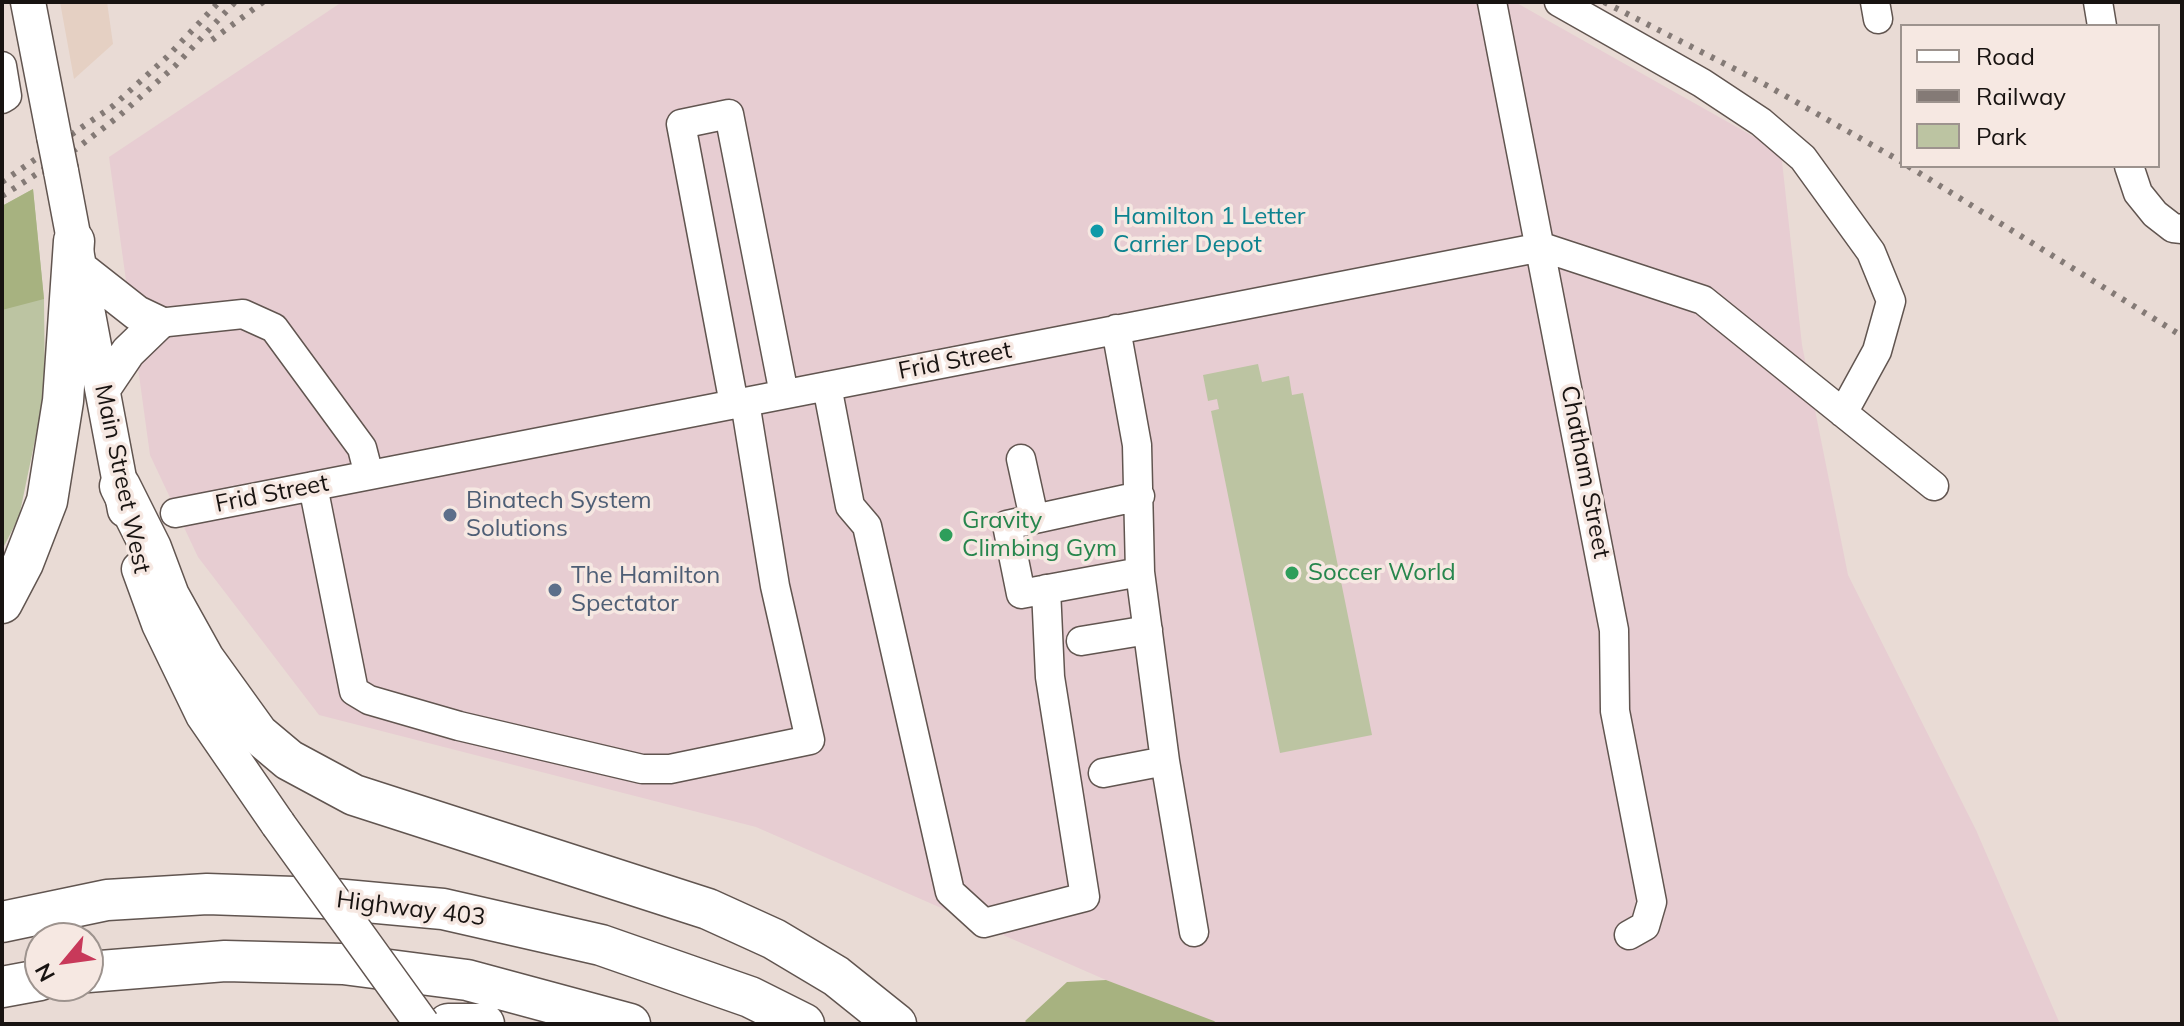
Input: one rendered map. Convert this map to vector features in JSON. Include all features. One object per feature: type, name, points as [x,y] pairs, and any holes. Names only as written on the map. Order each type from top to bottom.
[{"type":"highway","points":[[2,603],[23,563],[47,501],[63,401],[78,255]]},
{"type":"highway","points":[[120,486],[151,548],[169,596],[204,659],[258,734],[289,760],[354,795],[708,909],[774,939],[836,976],[896,1024]]},
{"type":"highway","name":"Highway 403","points":[[2,922],[107,900],[207,894],[323,898],[428,907],[601,945],[750,997],[804,1024]]},
{"type":"highway","points":[[104,971],[225,961],[343,964],[467,980],[539,996],[630,1024]]},
{"type":"highway","points":[[2,987],[24,983]]},
{"type":"highway","points":[[448,1024],[484,1024]]},
{"type":"main road","name":"Main Street West","points":[[28,2],[120,486],[141,576],[159,624],[203,715],[422,1024]]},
{"type":"main road","points":[[78,255],[137,313],[158,323],[128,352],[103,389]]},
{"type":"street","points":[[1559,2],[1702,83],[1761,122],[1803,158],[1871,252],[1891,301],[1877,351],[1843,413]]},
{"type":"street","points":[[2098,2],[2102,24]]},
{"type":"street","name":"Chatham Street","points":[[1493,5],[1613,622],[1615,711],[1652,902],[1645,926],[1629,935]]},
{"type":"street","points":[[2,66],[7,96],[2,99]]},
{"type":"street","points":[[313,486],[354,691],[369,700],[459,726],[642,769],[670,769],[810,740],[775,586],[681,124],[729,114],[784,394]]},
{"type":"street","points":[[2130,168],[2138,193],[2177,229]]},
{"type":"street","points":[[1542,247],[1703,300],[1934,486]]},
{"type":"street","name":"Frid Street","points":[[175,513],[1542,247]]},
{"type":"street","points":[[158,323],[243,314],[274,328],[362,448],[369,475]]},
{"type":"street","points":[[1116,329],[1137,445],[1140,572],[1165,761],[1194,932]]},
{"type":"street","points":[[827,386],[850,506],[867,526],[950,892],[984,923],[1085,897],[1050,677],[1046,589]]},
{"type":"street","points":[[1021,459],[1034,518]]},
{"type":"street","points":[[1140,496],[1007,525],[1021,594],[1140,572]]},
{"type":"street","points":[[1081,641],[1148,630]]},
{"type":"street","points":[[1103,773],[1165,761]]},
{"type":"shaded area","points":[[60,2],[107,2],[113,44],[74,79]]},
{"type":"shaded area","points":[[342,2],[1515,2],[1781,152],[1802,345],[1848,575],[1976,830],[2060,1024],[1218,1024],[1106,980],[756,827],[319,715],[198,557],[150,455],[109,157]]},
{"type":"green space","points":[[33,189],[44,299],[45,392],[19,517],[2,550],[2,206]]},
{"type":"green space","points":[[33,189],[44,299],[2,310],[2,206]]},
{"type":"green space","name":"Soccer World","points":[[1258,364],[1262,382],[1289,376],[1292,395],[1303,393],[1372,735],[1280,753],[1211,411],[1219,409],[1217,399],[1208,401],[1203,375]]},
{"type":"green space","points":[[1106,980],[1218,1024],[1028,1024],[1025,1021],[1067,982]]},
{"type":"railway","points":[[2,182],[113,106],[167,57],[219,2]]},
{"type":"railway","points":[[2,196],[76,149],[119,116],[175,66],[235,2]]},
{"type":"railway","points":[[212,40],[263,2]]},
{"type":"railway","points":[[1604,2],[1768,86],[1900,161]]},
{"type":"railway","points":[[1911,168],[2182,336]]},
{"type":"place","name":"Hamilton 1 Letter Carrier Depot","points":[[1097,231]]},
{"type":"place","name":"Binatech System Solutions","points":[[450,515]]},
{"type":"place","name":"Gravity Climbing Gym","points":[[946,535]]},
{"type":"place","name":"Soccer World","points":[[1292,573]]},
{"type":"place","name":"The Hamilton Spectator","points":[[555,590]]}]
